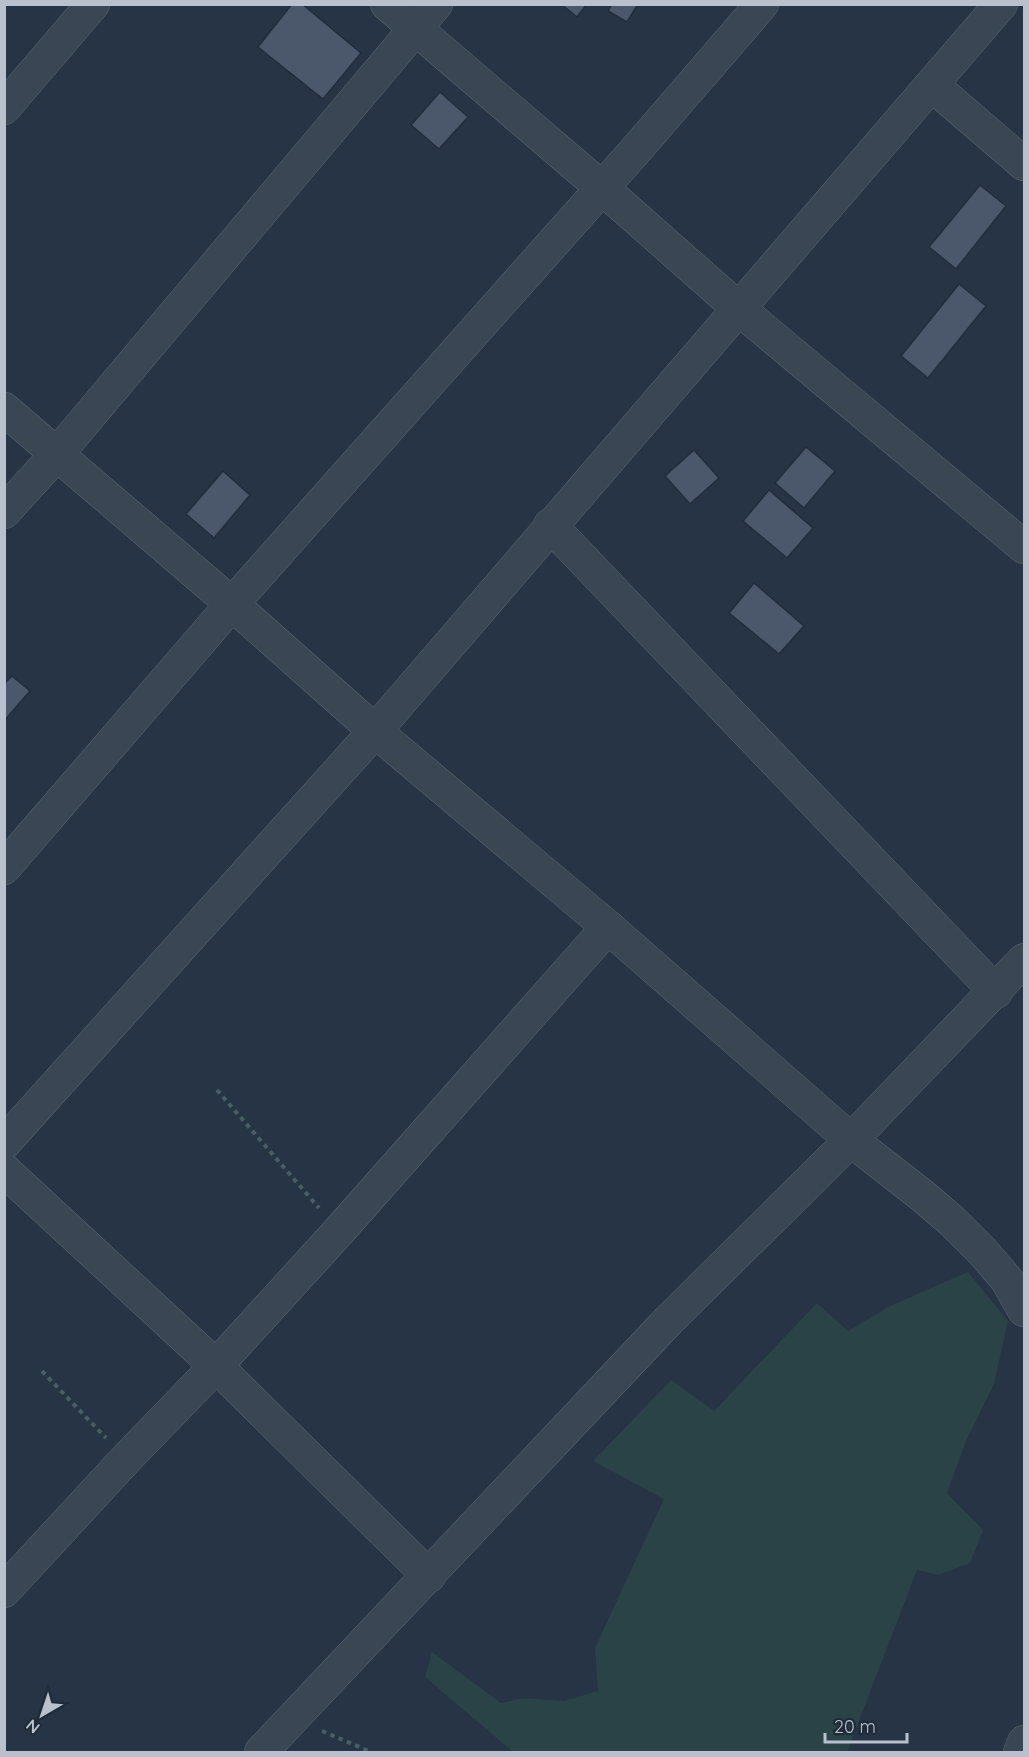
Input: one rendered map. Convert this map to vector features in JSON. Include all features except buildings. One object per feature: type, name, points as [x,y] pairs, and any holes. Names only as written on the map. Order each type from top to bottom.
[{"type":"street","points":[[4,108],[93,4]]},
{"type":"street","points":[[387,4],[738,308],[1024,547]]},
{"type":"street","points":[[4,512],[57,453],[436,4]]},
{"type":"street","points":[[4,868],[232,604],[602,188],[762,4]]},
{"type":"street","points":[[4,1143],[375,731],[550,525],[1001,4]]},
{"type":"street","points":[[932,85],[1024,164]]},
{"type":"street","points":[[4,409],[232,604],[375,731],[608,927],[851,1140],[953,1222],[1007,1280],[1024,1310]]},
{"type":"street","points":[[550,525],[996,992]]},
{"type":"street","points":[[4,1591],[126,1458],[216,1366],[339,1231],[608,927]]},
{"type":"street","points":[[261,1752],[669,1320],[851,1140],[996,992],[1024,960]]},
{"type":"street","points":[[4,1170],[216,1366],[429,1576]]},
{"type":"street","points":[[1020,1752],[1024,1742]]},
{"type":"path","points":[[217,1090],[339,1231]]},
{"type":"path","points":[[42,1371],[126,1458]]},
{"type":"path","points":[[294,1718],[371,1752]]},
{"type":"green space","points":[[968,1272],[1008,1321],[994,1384],[966,1441],[947,1493],[983,1530],[970,1563],[938,1575],[917,1570],[847,1752],[513,1752],[425,1677],[432,1652],[501,1703],[523,1698],[564,1701],[598,1691],[595,1648],[664,1499],[593,1461],[671,1380],[714,1411],[817,1303],[848,1331],[890,1306]]}]
